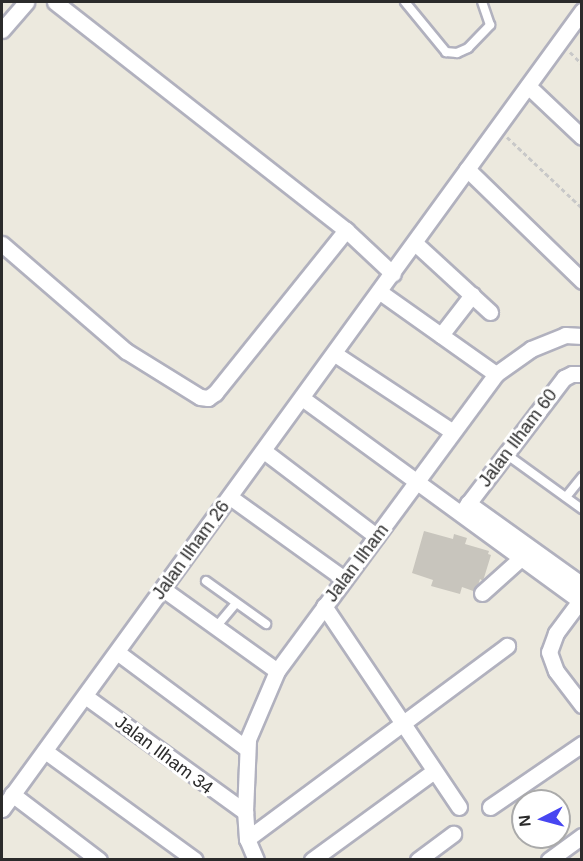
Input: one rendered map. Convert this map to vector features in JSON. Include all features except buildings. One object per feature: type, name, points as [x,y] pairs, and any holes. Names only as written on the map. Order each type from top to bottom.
[{"type":"street","points":[[2,30],[27,2]]},
{"type":"street","points":[[55,2],[346,230],[393,274]]},
{"type":"street","name":"Jalan Ilham 26","points":[[2,809],[335,354],[582,11]]},
{"type":"street","points":[[528,86],[582,137]]},
{"type":"street","points":[[467,169],[582,281]]},
{"type":"street","points":[[2,244],[126,351],[200,397],[208,398],[215,393],[346,230]]},
{"type":"street","points":[[415,243],[490,312]]},
{"type":"street","points":[[380,292],[496,374]]},
{"type":"street","points":[[441,335],[472,295]]},
{"type":"street","name":"Jalan Ilham","points":[[256,860],[248,839],[245,812],[248,739],[278,670],[496,374],[531,349],[565,335],[582,336]]},
{"type":"street","points":[[335,354],[453,432]]},
{"type":"street","name":"Jalan Ilham 60","points":[[464,508],[564,378],[572,374],[582,374]]},
{"type":"street","points":[[302,398],[416,481],[464,508],[581,594]]},
{"type":"street","points":[[264,451],[376,536]]},
{"type":"street","points":[[230,497],[344,579]]},
{"type":"street","points":[[464,508],[521,558],[581,594]]},
{"type":"street","points":[[482,593],[521,558]]},
{"type":"street","points":[[163,589],[278,670]]},
{"type":"street","points":[[581,594],[556,633],[549,652],[556,671],[582,705]]},
{"type":"street","points":[[324,606],[459,807]]},
{"type":"street","points":[[248,839],[404,725],[507,646]]},
{"type":"street","points":[[117,652],[247,749]]},
{"type":"street","name":"Jalan Ilham 34","points":[[85,696],[221,798],[245,812]]},
{"type":"street","points":[[489,807],[582,744]]},
{"type":"street","points":[[45,751],[195,860]]},
{"type":"street","points":[[312,860],[434,771]]},
{"type":"street","points":[[12,795],[99,860]]},
{"type":"street","points":[[418,860],[453,834]]},
{"type":"street","points":[[549,860],[582,836]]},
{"type":"lane","points":[[405,2],[446,52],[457,53],[468,48],[490,25],[482,2]]},
{"type":"lane","points":[[506,454],[582,509]]},
{"type":"lane","points":[[566,497],[582,477]]},
{"type":"lane","points":[[206,581],[266,624]]},
{"type":"lane","points":[[216,627],[236,604]]},
{"type":"path","points":[[497,127],[582,208]]}]
